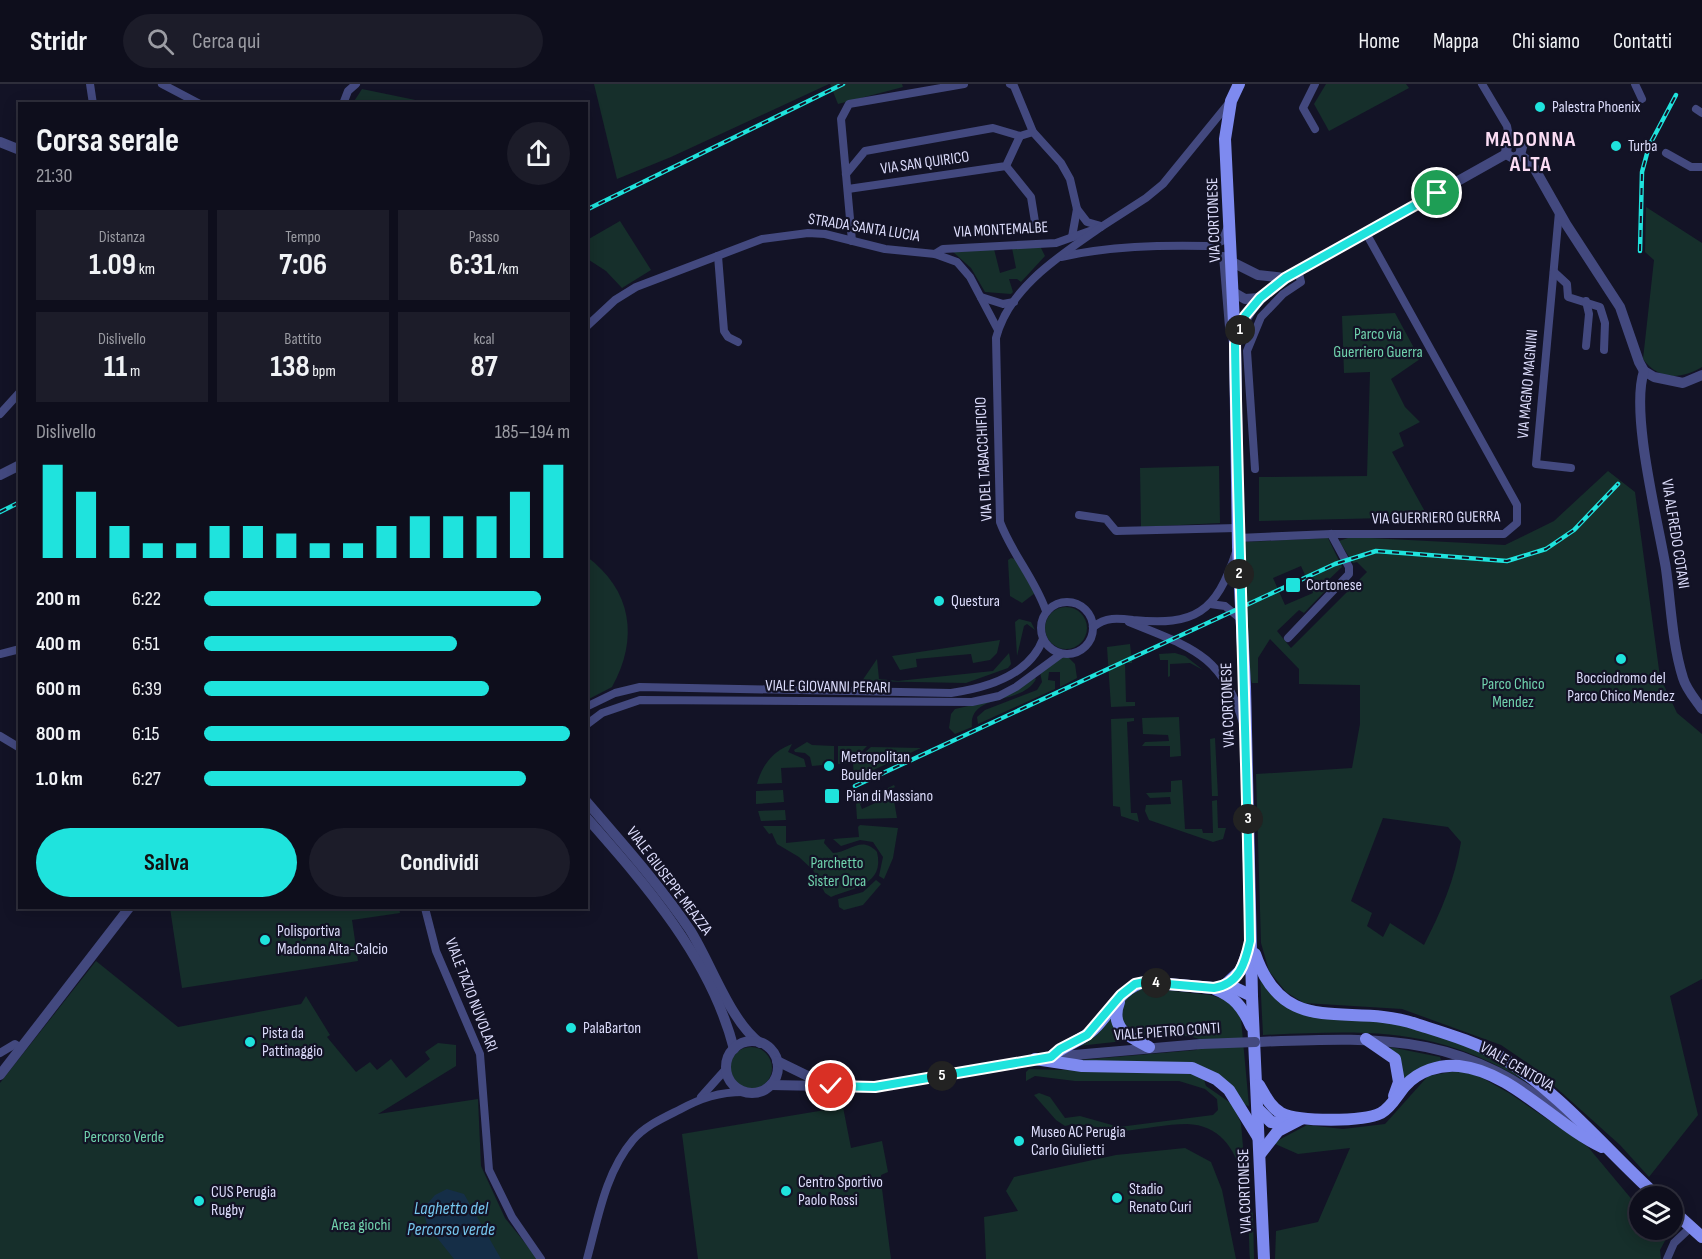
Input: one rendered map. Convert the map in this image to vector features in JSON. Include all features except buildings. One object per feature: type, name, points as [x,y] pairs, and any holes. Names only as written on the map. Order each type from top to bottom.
[{"type":"main road","name":"VIA CORTONESE","points":[[1240,84],[1231,101],[1226,139],[1229,255],[1235,344],[1237,538],[1246,735],[1250,941],[1264,1259]]},
{"type":"main road","name":"VIA CORTONESE","points":[[1228,150],[1240,84]]},
{"type":"main road","points":[[1219,987],[1241,970],[1250,941]]},
{"type":"main road","points":[[1250,941],[1261,972],[1274,991],[1287,1003],[1314,1012],[1372,1015],[1413,1022],[1499,1055],[1554,1095],[1608,1150]]},
{"type":"main road","points":[[1051,1057],[1095,1029],[1121,995],[1135,984],[1145,982],[1239,988],[1252,996]]},
{"type":"main road","points":[[1219,987],[1240,1005],[1254,1036]]},
{"type":"main road","points":[[1121,995],[1116,1010],[1118,1026],[1129,1037],[1149,1047]]},
{"type":"main road","points":[[1366,1039],[1395,1059],[1399,1082],[1390,1106]]},
{"type":"main road","points":[[1035,1059],[1082,1066],[1192,1068],[1206,1073],[1229,1090],[1260,1139]]},
{"type":"main road","points":[[1260,1154],[1278,1131],[1287,1124],[1301,1119],[1375,1115],[1390,1106],[1406,1085],[1422,1073],[1441,1066],[1460,1066],[1482,1072],[1540,1105],[1585,1139],[1608,1150]]},
{"type":"main road","points":[[1258,1082],[1276,1109],[1301,1119]]},
{"type":"main road","points":[[1259,1110],[1271,1122],[1287,1124]]},
{"type":"main road","name":"VIALE CENTOVA","points":[[1608,1150],[1646,1186]]},
{"type":"main road","points":[[1683,1219],[1702,1237]]},
{"type":"street","points":[[90,84],[93,102]]},
{"type":"street","points":[[162,84],[196,102]]},
{"type":"street","points":[[344,102],[348,91],[356,84]]},
{"type":"street","points":[[852,241],[841,118],[849,104],[964,84]]},
{"type":"street","points":[[1010,84],[1014,86],[1033,132],[1061,163],[1070,179],[1077,209],[1072,237]]},
{"type":"street","points":[[1315,84],[1303,108],[1315,129]]},
{"type":"street","points":[[1482,84],[1507,126],[1509,142],[1506,146],[1506,154]]},
{"type":"street","points":[[1635,84],[1642,99]]},
{"type":"street","name":"VIA MONTEMALBE","points":[[935,254],[943,249],[1056,243],[1101,226],[1146,198],[1163,184],[1231,101]]},
{"type":"street","points":[[846,174],[865,151],[993,128],[1020,136],[1033,132]]},
{"type":"street","points":[[1020,136],[1006,166],[1032,197],[1036,228]]},
{"type":"street","points":[[0,142],[18,149]]},
{"type":"street","points":[[1509,142],[1520,144],[1520,155]]},
{"type":"street","points":[[1666,153],[1691,168],[1702,167]]},
{"type":"street","points":[[1506,154],[1513,158],[1520,155]]},
{"type":"street","points":[[1235,344],[1245,316],[1260,298],[1285,278],[1506,154]]},
{"type":"street","points":[[1520,155],[1532,164],[1559,212],[1620,307],[1644,371],[1654,377],[1683,383],[1702,375]]},
{"type":"street","name":"VIA SAN QUIRICO","points":[[848,189],[1006,166]]},
{"type":"street","points":[[1077,209],[1087,222],[1101,226]]},
{"type":"street","name":"VIA MAGNO MAGNINI","points":[[1559,212],[1536,464],[1571,468]]},
{"type":"street","points":[[1209,246],[1222,241],[1229,221]]},
{"type":"street","points":[[1058,258],[1101,226]]},
{"type":"street","name":"VIA GUERRIERO GUERRA","points":[[1079,515],[1106,519],[1116,531],[1237,538],[1331,534],[1504,534],[1514,529],[1519,517],[1517,505],[1479,433],[1365,232]]},
{"type":"street","name":"STRADA SANTA LUCIA","points":[[588,325],[625,292],[762,239],[793,233],[825,234],[885,249],[935,254]]},
{"type":"street","points":[[1209,246],[1229,255],[1258,275],[1285,278]]},
{"type":"street","name":"VIA DEL TABACCHIFICIO","points":[[1046,612],[1038,591],[1008,543],[1000,522],[996,389],[999,330],[1014,302],[1035,277],[1058,258],[1088,251],[1120,248],[1209,246]]},
{"type":"street","points":[[935,254],[957,262],[981,297],[999,330]]},
{"type":"street","points":[[1229,255],[1226,306],[1230,332],[1235,344]]},
{"type":"street","points":[[718,256],[724,331],[728,337],[738,342]]},
{"type":"street","points":[[1255,469],[1246,351],[1261,317],[1283,294],[1301,282],[1298,270]]},
{"type":"street","points":[[1554,272],[1567,284],[1568,297],[1600,307],[1605,323],[1604,350]]},
{"type":"street","points":[[1233,292],[1245,299],[1260,298]]},
{"type":"street","points":[[981,297],[1003,304],[1014,302]]},
{"type":"street","points":[[1586,301],[1589,314],[1586,346]]},
{"type":"street","name":"VIA ALFREDO COTANI","points":[[1644,371],[1640,385],[1642,432],[1678,662],[1684,682],[1698,697],[1702,708]]},
{"type":"street","points":[[0,414],[18,394]]},
{"type":"street","points":[[0,475],[18,466]]},
{"type":"street","points":[[1287,638],[1349,573],[1349,567],[1331,534]]},
{"type":"street","points":[[1093,627],[1101,621],[1119,618],[1170,622],[1195,614],[1210,604],[1223,585],[1237,538]]},
{"type":"street","points":[[1064,601],[1075,602],[1084,608],[1091,616],[1093,627],[1086,646],[1072,654],[1061,654],[1054,651],[1043,639],[1040,625],[1046,612],[1054,604],[1064,601]]},
{"type":"street","points":[[1210,604],[1225,606],[1242,620]]},
{"type":"street","points":[[1119,618],[1193,648],[1205,657],[1225,680],[1237,703],[1246,735]]},
{"type":"street","name":"VIALE GIOVANNI PERARI","points":[[588,706],[615,693],[640,687],[959,692],[993,684],[1022,668],[1038,651],[1043,639]]},
{"type":"street","points":[[0,654],[18,650]]},
{"type":"street","name":"VIALE GIOVANNI PERARI","points":[[588,724],[602,713],[640,700],[972,702],[999,696],[1016,687],[1061,654]]},
{"type":"street","points":[[0,736],[18,747]]},
{"type":"street","name":"VIALE GIUSEPPE MEAZZA","points":[[588,803],[668,898],[700,946],[743,1027],[760,1042]]},
{"type":"street","name":"VIALE GIUSEPPE MEAZZA","points":[[588,819],[645,885],[672,922],[718,1002],[734,1049]]},
{"type":"street","points":[[0,1075],[128,909]]},
{"type":"street","name":"VIALE TAZIO NUVOLARI","points":[[425,909],[436,951],[480,1054],[489,1170],[512,1217],[541,1259]]},
{"type":"street","name":"VIALE PIETRO CONTI","points":[[587,1259],[613,1172],[624,1153],[634,1139],[652,1124],[696,1101],[723,1092],[759,1092],[771,1085],[875,1087],[1035,1059],[1201,1044],[1254,1036]]},
{"type":"street","name":"VIALE CENTOVA","points":[[1254,1036],[1313,1040],[1366,1039],[1427,1046],[1468,1057],[1502,1074],[1546,1101],[1608,1150]]},
{"type":"street","points":[[734,1049],[746,1042],[760,1042]]},
{"type":"street","name":"VIALE PIETRO CONTI","points":[[760,1042],[774,1053],[777,1061],[831,1086]]},
{"type":"street","points":[[0,1053],[15,1044],[21,1048]]},
{"type":"street","name":"VIALE PIETRO CONTI","points":[[696,1101],[712,1088],[726,1069],[729,1055],[734,1049]]},
{"type":"street","points":[[771,1085],[776,1078],[777,1061]]},
{"type":"street","points":[[726,1069],[731,1083],[744,1092]]},
{"type":"street","points":[[1667,1259],[1674,1243],[1692,1227]]},
{"type":"green space","points":[[594,84],[829,84],[671,157],[617,179]]},
{"type":"green space","points":[[830,84],[902,84],[903,87],[838,104]]},
{"type":"green space","points":[[1326,84],[1406,84],[1409,88],[1329,131],[1314,104]]},
{"type":"green space","points":[[362,89],[425,102],[354,102]]},
{"type":"green space","points":[[1646,207],[1702,243],[1702,367],[1678,376],[1656,371],[1643,359],[1654,260],[1645,252]]},
{"type":"green space","points":[[620,221],[651,270],[622,288],[606,271],[588,259],[588,239]]},
{"type":"green space","points":[[1012,248],[1041,248],[1045,256],[1021,282],[1017,279],[1009,279],[1013,292],[1011,294],[985,292],[971,268],[953,252],[994,249],[1000,273],[1016,268]]},
{"type":"green space","name":"Parco via Guerriero Guerra","points":[[1395,313],[1420,359],[1391,379],[1405,407],[1420,422],[1399,433],[1404,446],[1392,452],[1428,517],[1259,521],[1259,477],[1367,476],[1370,372],[1344,373],[1342,316]]},
{"type":"green space","points":[[1219,466],[1220,523],[1141,527],[1140,468]]},
{"type":"green space","name":"Parco Chico Mendez","points":[[1608,471],[1635,492],[1660,677],[1677,713],[1702,734],[1702,979],[1670,996],[1698,1115],[1649,1177],[1620,1145],[1532,1066],[1501,1045],[1402,1009],[1304,1003],[1286,992],[1269,971],[1261,943],[1256,774],[1352,768],[1360,724],[1360,685],[1299,684],[1299,669],[1270,639],[1258,658],[1258,683],[1252,683],[1249,672],[1243,542],[1328,538],[1342,567],[1322,586],[1325,591],[1304,613],[1299,610],[1277,631],[1291,648],[1367,572],[1357,562],[1353,563],[1339,541],[1351,537],[1505,545],[1554,521]],"holes":[[[1301,566],[1313,593],[1285,605],[1273,578]],[[1383,818],[1448,827],[1461,842],[1447,895],[1424,945],[1390,923],[1383,937],[1367,926],[1372,913],[1351,901]]]},
{"type":"green space","points":[[588,558],[613,584],[622,599],[626,616],[628,633],[626,651],[621,669],[612,687],[588,699]]},
{"type":"green space","points":[[1015,559],[1035,593],[1022,603],[1010,596],[1008,560]]},
{"type":"green space","points":[[1066,607],[1081,613],[1087,628],[1081,643],[1066,649],[1051,643],[1045,628],[1051,613]]},
{"type":"green space","points":[[1019,619],[1031,622],[1035,630],[1027,624],[1024,626],[1017,656],[1015,622]]},
{"type":"green space","points":[[1000,640],[997,653],[990,660],[973,663],[971,654],[916,659],[917,667],[900,670],[892,656]]},
{"type":"green space","points":[[1130,644],[1132,663],[1125,663],[1126,702],[1135,702],[1135,706],[1111,707],[1107,647]]},
{"type":"green space","points":[[1009,653],[1011,664],[1008,668],[966,683],[862,681],[877,659],[879,679],[898,681],[993,671]]},
{"type":"green space","points":[[1175,653],[1185,656],[1203,670],[1190,663],[1170,664],[1170,676],[1168,677],[1168,660],[1160,660],[1159,654]]},
{"type":"green space","points":[[1068,657],[1075,664],[1077,678],[1060,687],[1060,672],[1049,672],[1048,680],[1055,681],[1055,689],[978,724],[977,717],[985,710],[1037,690],[1042,682],[1040,672],[1061,658]]},
{"type":"green space","points":[[1034,677],[1036,679],[1029,687],[1020,693],[978,709],[973,716],[972,727],[955,734],[949,728],[951,714],[955,709],[973,705]]},
{"type":"green space","points":[[1179,717],[1181,756],[1170,757],[1170,746],[1142,746],[1145,742],[1169,741],[1168,735],[1143,734],[1142,718]]},
{"type":"green space","points":[[1134,718],[1134,721],[1127,722],[1131,813],[1137,813],[1139,822],[1121,816],[1120,807],[1113,806],[1111,719]]},
{"type":"green space","points":[[1215,738],[1218,796],[1212,796],[1210,739]]},
{"type":"green space","points":[[807,742],[812,745],[834,746],[834,764],[812,766],[810,757],[805,753],[795,752],[794,750]]},
{"type":"green space","points":[[792,744],[788,752],[804,759],[806,767],[781,768],[782,783],[757,784],[769,760]]},
{"type":"green space","points":[[838,746],[867,746],[857,756],[850,758],[848,763],[838,764]]},
{"type":"green space","points":[[871,747],[921,748],[854,779],[853,763]]},
{"type":"green space","points":[[1182,780],[1185,829],[1202,829],[1203,833],[1213,833],[1212,801],[1217,800],[1218,828],[1226,828],[1223,839],[1213,842],[1149,820],[1145,811],[1146,805],[1171,804],[1170,797],[1150,798],[1146,793],[1171,792],[1171,781]]},
{"type":"green space","points":[[894,785],[895,787],[860,804],[862,809],[893,795],[897,818],[857,819],[856,804]]},
{"type":"green space","points":[[783,790],[784,802],[756,804],[756,791]]},
{"type":"green space","points":[[785,810],[786,820],[761,821],[758,811]]},
{"type":"green space","points":[[860,825],[898,828],[893,858],[884,879],[879,876],[883,857],[873,842],[860,840],[841,846],[833,839],[859,837],[858,827]]},
{"type":"green space","name":"Parchetto Sister Orca","points":[[763,826],[786,826],[786,843],[825,839],[824,843],[833,853],[861,845],[872,847],[877,852],[876,872],[865,884],[831,897],[825,893],[813,870],[799,857],[777,844],[772,833],[769,834]]},
{"type":"green space","points":[[876,880],[881,884],[863,905],[844,910],[839,907],[838,899],[863,892]]},
{"type":"green space","name":"Polisportiva Madonna Alta-Calcio","points":[[170,909],[399,909],[400,913],[352,920],[358,961],[182,988]]},
{"type":"green space","name":"Percorso Verde","points":[[96,961],[178,1027],[301,1004],[306,996],[330,1035],[327,1037],[356,1072],[370,1062],[377,1070],[391,1059],[406,1078],[430,1059],[425,1052],[438,1043],[456,1045],[456,1066],[378,1114],[478,1099],[481,1166],[505,1218],[538,1259],[0,1259],[0,1083]]},
{"type":"green space","points":[[1260,976],[1275,997],[1389,1021],[1473,1048],[1503,1063],[1539,1090],[1504,1069],[1471,1054],[1438,1043],[1374,1033],[1263,1035]]},
{"type":"green space","points":[[1137,989],[1210,995],[1230,1001],[1241,1019],[1249,1106],[1245,1105],[1212,1071],[1069,1061],[1196,1050],[1208,1043],[1184,1036],[1142,1034],[1121,1020],[1120,1005]]},
{"type":"green space","points":[[1110,1018],[1124,1041],[1078,1046]]},
{"type":"green space","points":[[751,1047],[766,1053],[772,1068],[766,1083],[751,1089],[736,1083],[730,1068],[736,1053]]},
{"type":"green space","points":[[1390,1047],[1440,1057],[1441,1060],[1404,1080],[1401,1064]]},
{"type":"green space","points":[[1029,1069],[1202,1074],[1206,1086],[1232,1104],[1241,1123],[1246,1183],[1253,1215],[1254,1259],[1250,1259],[1246,1197],[1242,1175],[1235,1155],[1224,1139],[1208,1128],[1187,1124],[1123,1131],[1088,1125],[1065,1126],[1056,1120],[1034,1095],[1039,1093],[1050,1097],[1065,1118],[1080,1116],[1119,1127],[1213,1115],[1218,1110],[1217,1099],[1205,1089],[1179,1081],[1075,1081],[1035,1076],[1026,1081],[1026,1072]]},
{"type":"green space","points":[[1456,1071],[1477,1075],[1509,1093],[1588,1147],[1629,1196],[1629,1240],[1665,1240],[1660,1250],[1661,1259],[1275,1259],[1276,1231],[1318,1222],[1350,1148],[1298,1154],[1273,1143],[1307,1125],[1343,1129],[1385,1124],[1428,1076]]},
{"type":"green space","name":"Centro Sportivo Paolo Rossi","points":[[843,1107],[851,1148],[882,1141],[888,1172],[881,1175],[881,1181],[891,1259],[698,1259],[682,1134]]},
{"type":"green space","name":"Stadio Renato Curi","points":[[1185,1148],[1211,1162],[1222,1190],[1236,1259],[986,1259],[984,1217],[1018,1211],[1006,1191],[1014,1177],[1116,1155]]},
{"type":"water","name":"Laghetto del Percorso verde","points":[[447,1189],[464,1194],[501,1259],[454,1259],[427,1225],[423,1209],[435,1195]]},
{"type":"railway","points":[[588,209],[843,84]]},
{"type":"railway","points":[[1640,251],[1642,172],[1649,146],[1676,95]]},
{"type":"railway","points":[[855,786],[1335,564],[1376,551],[1507,561],[1546,549],[1574,530],[1618,484]]},
{"type":"railway","points":[[0,512],[18,503]]},
{"type":"place","name":"Palestra Phoenix","points":[[1540,107]]},
{"type":"place","name":"Turba","points":[[1616,146]]},
{"type":"place","name":"Cortonese","points":[[1293,585]]},
{"type":"place","name":"Questura","points":[[939,601]]},
{"type":"place","name":"Bocciodromo del Parco Chico Mendez","points":[[1621,659]]},
{"type":"place","name":"Metropolitan Boulder","points":[[829,766]]},
{"type":"place","name":"Pian di Massiano","points":[[832,796]]},
{"type":"place","name":"Polisportiva Madonna Alta-Calcio","points":[[265,940]]},
{"type":"place","name":"PalaBarton","points":[[571,1028]]},
{"type":"place","name":"Pista da Pattinaggio","points":[[250,1042]]},
{"type":"place","name":"Museo AC Perugia Carlo Giulietti","points":[[1019,1141]]},
{"type":"place","name":"Centro Sportivo Paolo Rossi","points":[[786,1191]]},
{"type":"place","name":"Stadio Renato Curi","points":[[1117,1198]]},
{"type":"place","name":"CUS Perugia Rugby","points":[[199,1201]]},
{"type":"district","name":"MADONNA ALTA","points":[[1531,152]]},
{"type":"route","points":[[831,1086],[875,1087],[1051,1057],[1060,1049],[1095,1029],[1121,995],[1135,984],[1145,982],[1214,988],[1224,986],[1234,980],[1241,970],[1250,941],[1249,835],[1238,547],[1235,344],[1245,316],[1260,298],[1285,278],[1437,193]]},
{"type":"park label","name":"Area giochi","points":[[361,1225]]}]
